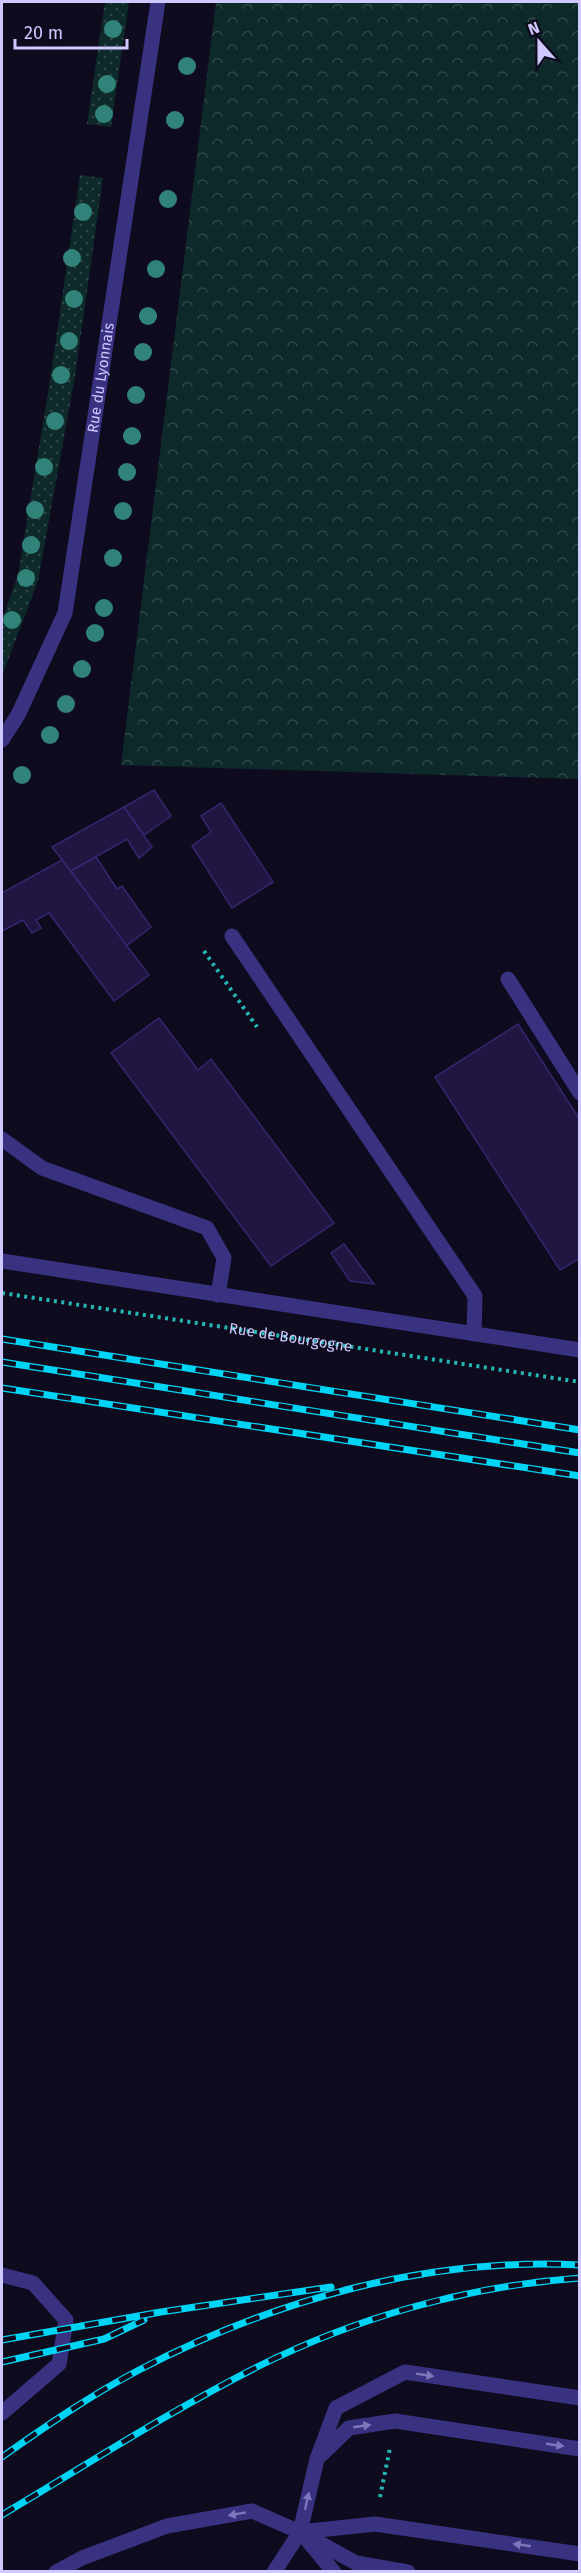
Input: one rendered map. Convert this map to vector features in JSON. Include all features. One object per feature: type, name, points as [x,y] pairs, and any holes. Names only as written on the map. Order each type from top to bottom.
[{"type":"street","name":"Rue du Lyonnais","points":[[2,740],[18,715],[65,613],[158,2]]},
{"type":"street","points":[[232,936],[475,1296],[474,1334]]},
{"type":"street","points":[[508,979],[579,1093]]},
{"type":"street","points":[[2,1139],[42,1168],[207,1228],[224,1258],[218,1295]]},
{"type":"street","points":[[2,1261],[579,1350]]},
{"type":"street","points":[[2,2275],[33,2283],[66,2320],[59,2364],[2,2413]]},
{"type":"street","points":[[274,2571],[300,2532],[317,2459],[336,2408],[405,2372],[579,2398]]},
{"type":"street","points":[[317,2459],[349,2428],[396,2421],[579,2449]]},
{"type":"street","points":[[56,2571],[82,2558],[167,2526],[252,2511],[300,2532],[356,2564],[408,2571]]},
{"type":"street","points":[[300,2532],[375,2524],[579,2554]]},
{"type":"street","points":[[300,2532],[334,2571]]},
{"type":"path","name":"Rue de Bourgogne","points":[[2,1293],[579,1382]]},
{"type":"green space","points":[[105,2],[129,2],[111,127],[87,124]]},
{"type":"green space","points":[[216,2],[579,2],[579,779],[121,765]]},
{"type":"green space","points":[[80,175],[103,178],[75,376],[38,581],[2,676],[2,619],[18,575],[51,374]]},
{"type":"building","points":[[154,790],[171,816],[144,835],[124,807]]},
{"type":"building","points":[[221,803],[273,882],[232,908],[192,846],[211,832],[201,816]]},
{"type":"building","points":[[124,807],[152,847],[139,858],[127,839],[71,871],[52,847]]},
{"type":"building","points":[[96,857],[117,889],[122,886],[151,927],[126,946],[71,871]]},
{"type":"building","points":[[62,860],[149,975],[114,1001],[49,913],[36,920],[41,928],[32,933],[23,920],[2,931],[2,893]]},
{"type":"building","points":[[159,1018],[198,1070],[211,1059],[334,1223],[271,1266],[111,1053]]},
{"type":"building","points":[[518,1024],[580,1120],[580,1258],[560,1270],[435,1077]]},
{"type":"building","points":[[344,1244],[374,1284],[350,1281],[331,1253]]},
{"type":"railway","points":[[2,1339],[580,1430]]},
{"type":"railway","points":[[2,1362],[580,1453]]},
{"type":"railway","points":[[2,1388],[580,1476]]},
{"type":"railway","points":[[2,2457],[86,2400],[139,2370],[190,2345],[297,2304],[353,2288],[409,2276],[466,2268],[523,2264],[580,2265]]},
{"type":"railway","points":[[2,2515],[160,2420],[225,2384],[295,2349],[334,2333],[455,2296],[496,2288],[580,2278]]},
{"type":"railway","points":[[2,2340],[161,2312],[331,2287]]},
{"type":"railway","points":[[2,2362],[104,2339],[144,2320]]}]
